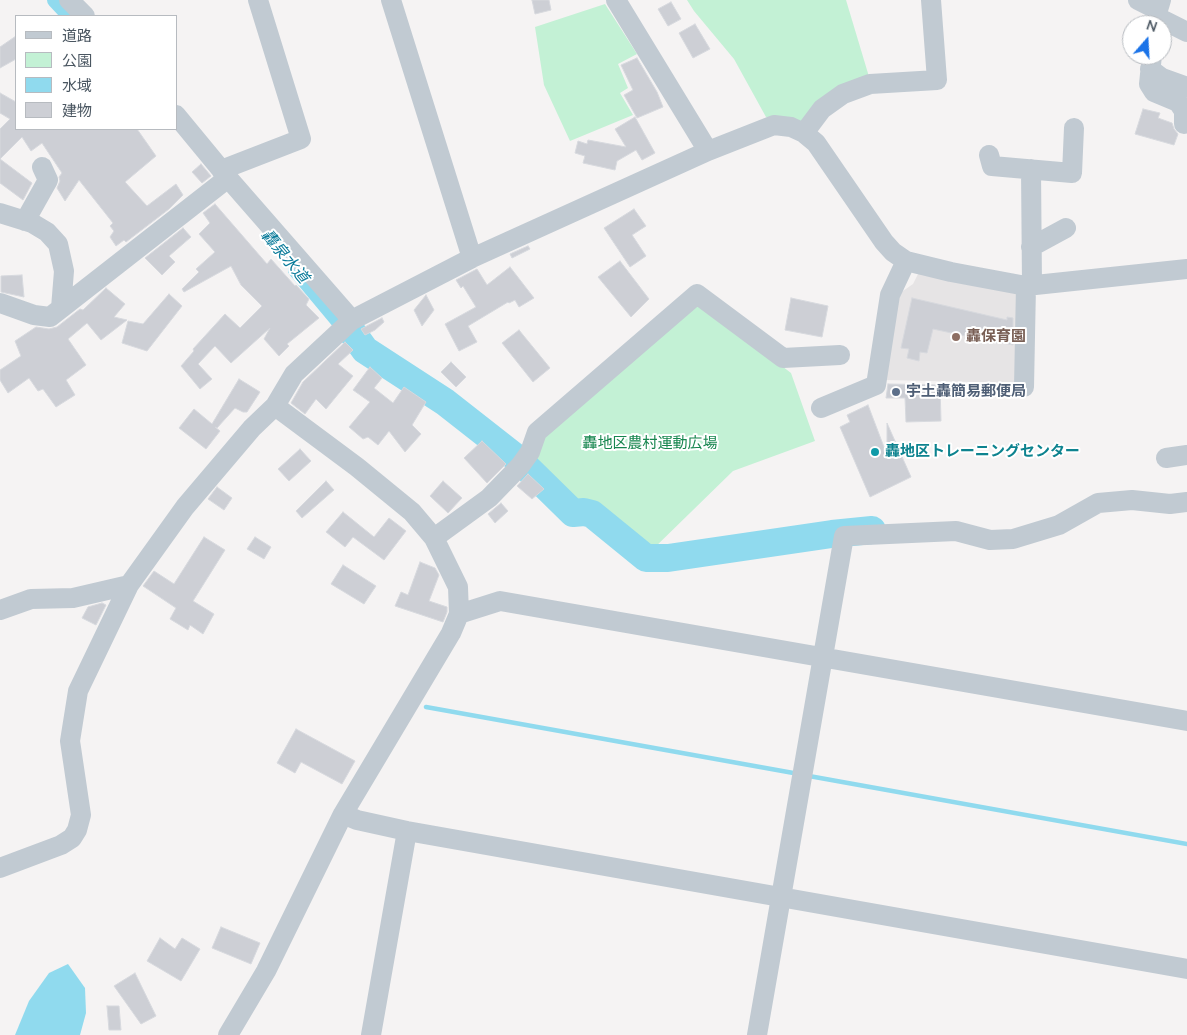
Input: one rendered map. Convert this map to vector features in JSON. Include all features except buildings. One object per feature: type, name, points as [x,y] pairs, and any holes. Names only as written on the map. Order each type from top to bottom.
[{"type":"street","points":[[70,0],[84,15]]},
{"type":"street","points":[[0,303],[34,315],[50,317],[225,174],[301,139],[258,0]]},
{"type":"street","points":[[391,0],[472,258]]},
{"type":"street","points":[[616,0],[708,151]]},
{"type":"street","points":[[804,133],[822,110],[843,94],[870,84],[937,80],[931,0]]},
{"type":"street","points":[[1138,0],[1187,32]]},
{"type":"street","points":[[1151,65],[1149,84],[1154,92],[1178,102],[1184,111],[1184,124]]},
{"type":"street","points":[[1153,65],[1162,78],[1187,87]]},
{"type":"street","points":[[178,117],[352,320]]},
{"type":"street","points":[[0,868],[61,845],[72,838],[78,830],[81,815],[70,741],[78,691],[129,585],[185,507],[252,428],[275,406],[294,374],[352,320],[472,258],[708,151],[774,125],[791,127],[804,133],[816,143],[884,242],[893,252],[906,261],[951,272],[1029,286],[1187,269]]},
{"type":"street","points":[[989,155],[992,166],[1072,173],[1074,128]]},
{"type":"street","points":[[25,221],[48,180],[42,167]]},
{"type":"street","points":[[1024,387],[1031,247],[1031,169]]},
{"type":"street","points":[[0,212],[25,221],[47,232],[58,244],[64,271],[62,308]]},
{"type":"street","points":[[1031,247],[1066,228]]},
{"type":"street","points":[[821,408],[876,385],[890,295],[906,261]]},
{"type":"street","points":[[434,538],[489,498],[520,466],[530,452],[537,432],[697,294],[783,358],[840,355]]},
{"type":"street","points":[[228,1035],[266,972],[343,814],[451,633],[459,614],[458,587],[434,538],[412,512],[364,472],[275,406]]},
{"type":"street","points":[[1166,458],[1187,455]]},
{"type":"street","points":[[757,1035],[844,536],[956,531],[990,540],[1013,539],[1058,525],[1098,503],[1132,500],[1170,504],[1187,502]]},
{"type":"street","points":[[0,610],[30,599],[73,598],[129,585]]},
{"type":"street","points":[[459,614],[500,601],[1187,721]]},
{"type":"street","points":[[343,814],[357,820],[407,832],[782,896],[1187,969]]},
{"type":"street","points":[[371,1035],[407,832]]},
{"type":"shaded area","name":"轟保育園","points":[[920,270],[1020,292],[1020,383],[885,380],[900,293],[913,284]]},
{"type":"green space","points":[[687,0],[846,0],[870,80],[803,124],[786,118],[766,117],[734,59]]},
{"type":"green space","points":[[605,4],[637,54],[618,64],[628,88],[620,93],[633,115],[570,141],[544,85],[535,27]]},
{"type":"green space","name":"轟地区農村運動広場","points":[[697,301],[791,373],[815,441],[733,471],[649,553],[586,503],[577,510],[527,462],[540,436]]},
{"type":"water","points":[[68,964],[85,988],[86,1013],[80,1035],[15,1035],[29,1001],[49,973]]},
{"type":"waterway","name":"轟泉水道","points":[[55,0],[69,15]]},
{"type":"waterway","name":"轟泉水道","points":[[296,270],[341,324]]},
{"type":"waterway","points":[[352,332],[365,350],[445,402],[519,460],[573,513],[584,512],[592,514],[646,558],[668,558],[872,530]]},
{"type":"waterway","points":[[426,707],[799,774]]},
{"type":"waterway","points":[[809,776],[1187,844]]},
{"type":"place","name":"轟保育園","points":[[956,337]]},
{"type":"place","name":"宇土轟簡易郵便局","points":[[896,392]]},
{"type":"place","name":"轟地区トレーニングセンター","points":[[875,452]]}]
